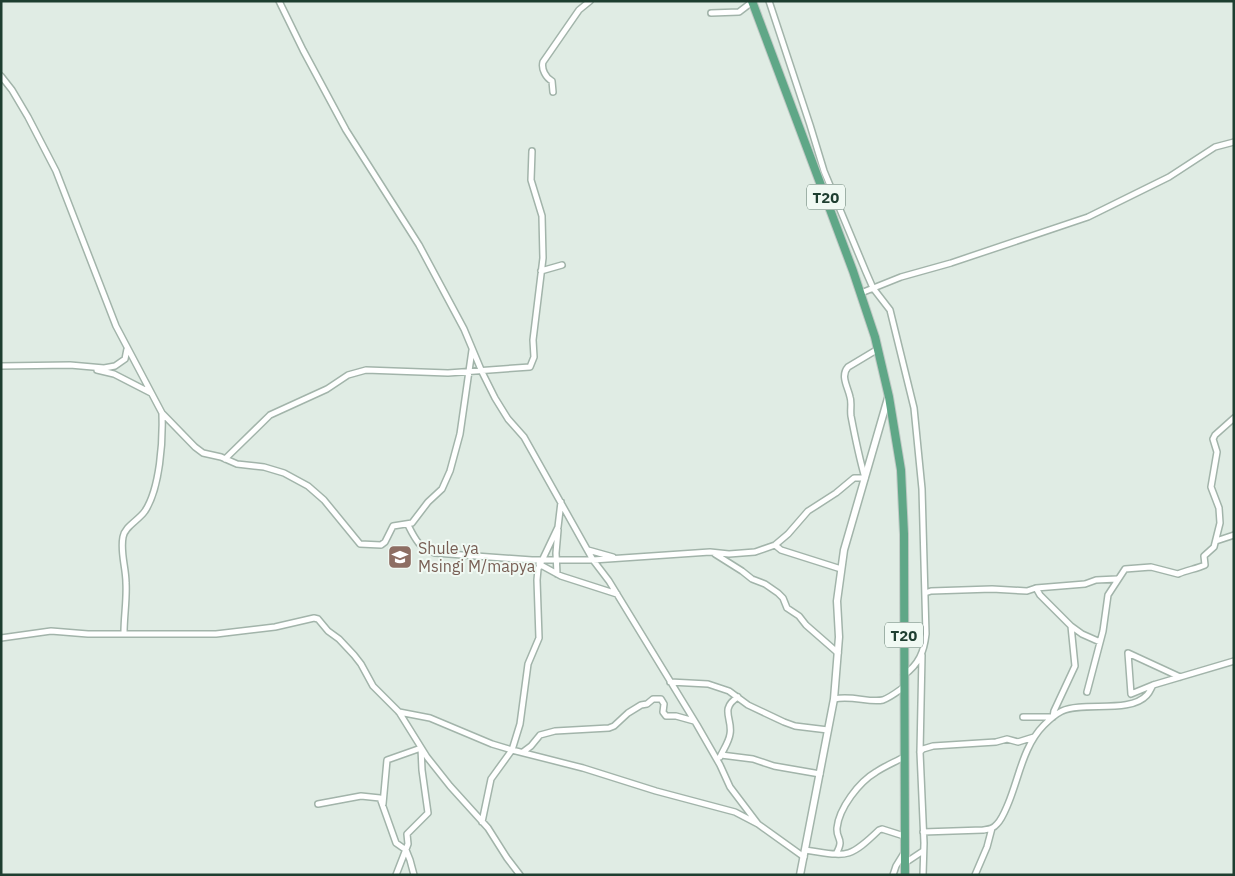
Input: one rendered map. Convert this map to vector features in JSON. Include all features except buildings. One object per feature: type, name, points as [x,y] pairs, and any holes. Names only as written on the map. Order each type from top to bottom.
[{"type":"main road","name":"T20","points":[[752,2],[860,293],[878,349],[889,397],[901,470],[904,534],[905,875]]},
{"type":"street","points":[[279,1],[302,50],[346,130],[419,245],[464,329],[482,372],[503,412],[524,436],[593,560],[618,594],[718,761],[730,787],[758,824]]},
{"type":"street","points":[[552,92],[552,81],[549,80],[543,70],[543,62],[579,10],[590,1]]},
{"type":"street","points":[[769,1],[824,170],[873,288],[890,310],[914,408],[922,489],[926,634],[922,655],[920,752],[923,875]]},
{"type":"street","points":[[712,13],[739,12],[752,2]]},
{"type":"street","points":[[1,76],[28,117],[56,171],[108,309],[151,393],[162,413],[199,451],[237,464],[264,467],[284,473],[308,486],[324,500],[361,544],[381,545],[385,542],[394,525],[412,523],[428,502],[442,489],[450,471],[460,434],[472,349]]},
{"type":"street","points":[[860,293],[901,277],[951,263],[1088,217],[1169,177],[1215,147],[1234,142]]},
{"type":"street","points":[[225,459],[270,415],[327,389],[348,375],[366,370],[439,373],[482,372],[499,368],[527,368],[531,365],[534,357],[533,340],[543,258],[540,205],[531,180],[532,150]]},
{"type":"street","points":[[541,271],[562,265]]},
{"type":"street","points":[[1,366],[70,365],[104,368],[121,363],[125,359],[127,347]]},
{"type":"street","points":[[864,478],[857,450],[845,372],[847,368],[878,349]]},
{"type":"street","points":[[90,367],[114,374],[151,393]]},
{"type":"street","points":[[800,875],[834,699],[838,653],[837,601],[844,550],[889,397]]},
{"type":"street","points":[[124,633],[126,582],[122,560],[123,535],[144,512],[153,492],[162,439],[162,413]]},
{"type":"street","points":[[1088,692],[1100,642],[1108,595],[1125,569],[1132,567],[1146,569],[1152,567],[1178,574],[1186,569],[1205,565],[1204,556],[1214,547],[1220,522],[1219,508],[1211,487],[1217,452],[1212,439],[1214,435],[1234,418]]},
{"type":"street","points":[[408,524],[418,543],[432,552],[541,562],[710,552],[728,554],[755,552],[775,545],[788,534],[808,511],[836,493],[852,479],[864,478]]},
{"type":"street","points":[[557,574],[556,560],[561,502]]},
{"type":"street","points":[[482,822],[491,779],[512,750],[523,709],[528,664],[539,638],[537,580],[541,562],[558,527]]},
{"type":"street","points":[[1216,541],[1234,535]]},
{"type":"street","points":[[775,545],[781,550],[841,569]]},
{"type":"street","points":[[587,549],[618,558]]},
{"type":"street","points":[[710,552],[778,593],[783,598],[787,608],[799,616],[806,625],[838,653]]},
{"type":"street","points":[[541,562],[557,574],[618,594]]},
{"type":"street","points":[[925,593],[931,591],[992,589],[1027,591],[1036,588],[1085,584],[1096,580],[1117,580]]},
{"type":"street","points":[[1036,588],[1040,595],[1075,631],[1100,642]]},
{"type":"street","points":[[1,638],[51,631],[88,634],[173,635],[227,633],[286,625],[316,618],[354,655],[373,686],[399,712],[421,748],[450,786],[482,822],[520,875]]},
{"type":"street","points":[[1054,717],[1054,711],[1074,666],[1071,626]]},
{"type":"street","points":[[1180,677],[1128,653],[1131,694],[1153,685],[1180,677],[1234,661]]},
{"type":"street","points":[[904,675],[912,669],[922,655]]},
{"type":"street","points":[[670,682],[708,684],[729,691],[748,705],[794,726],[828,730]]},
{"type":"street","points":[[975,875],[992,828],[1003,814],[1034,737],[1045,725],[1062,711],[1074,708],[1106,707],[1140,700],[1147,695],[1153,685]]},
{"type":"street","points":[[834,699],[844,696],[882,700],[904,687]]},
{"type":"street","points":[[718,761],[730,733],[727,716],[728,709],[731,703],[738,697]]},
{"type":"street","points":[[522,752],[531,746],[540,735],[555,731],[598,730],[614,726],[628,712],[653,699],[661,698],[664,704],[663,712],[666,716],[676,716],[694,721]]},
{"type":"street","points":[[399,712],[430,718],[512,750],[583,768],[735,812],[758,824],[805,854],[848,854],[857,850],[879,830],[887,830],[904,836]]},
{"type":"street","points":[[1023,717],[1054,717]]},
{"type":"street","points":[[920,752],[927,747],[933,746],[996,742],[1006,738],[1018,742],[1034,737]]},
{"type":"street","points":[[383,804],[387,760],[421,748]]},
{"type":"street","points":[[396,875],[406,850],[407,834],[428,813],[421,748]]},
{"type":"street","points":[[721,755],[753,759],[774,766],[820,774]]},
{"type":"street","points":[[836,854],[841,842],[837,827],[846,801],[875,772],[904,757]]},
{"type":"street","points":[[318,804],[361,796],[382,799],[396,843],[406,850],[414,875]]},
{"type":"street","points":[[923,832],[992,828]]},
{"type":"street","points":[[905,863],[923,851]]},
{"type":"street","points":[[893,875],[904,853]]},
{"type":"place","name":"Shule ya Msingi M/mapya","points":[[400,557]]}]
